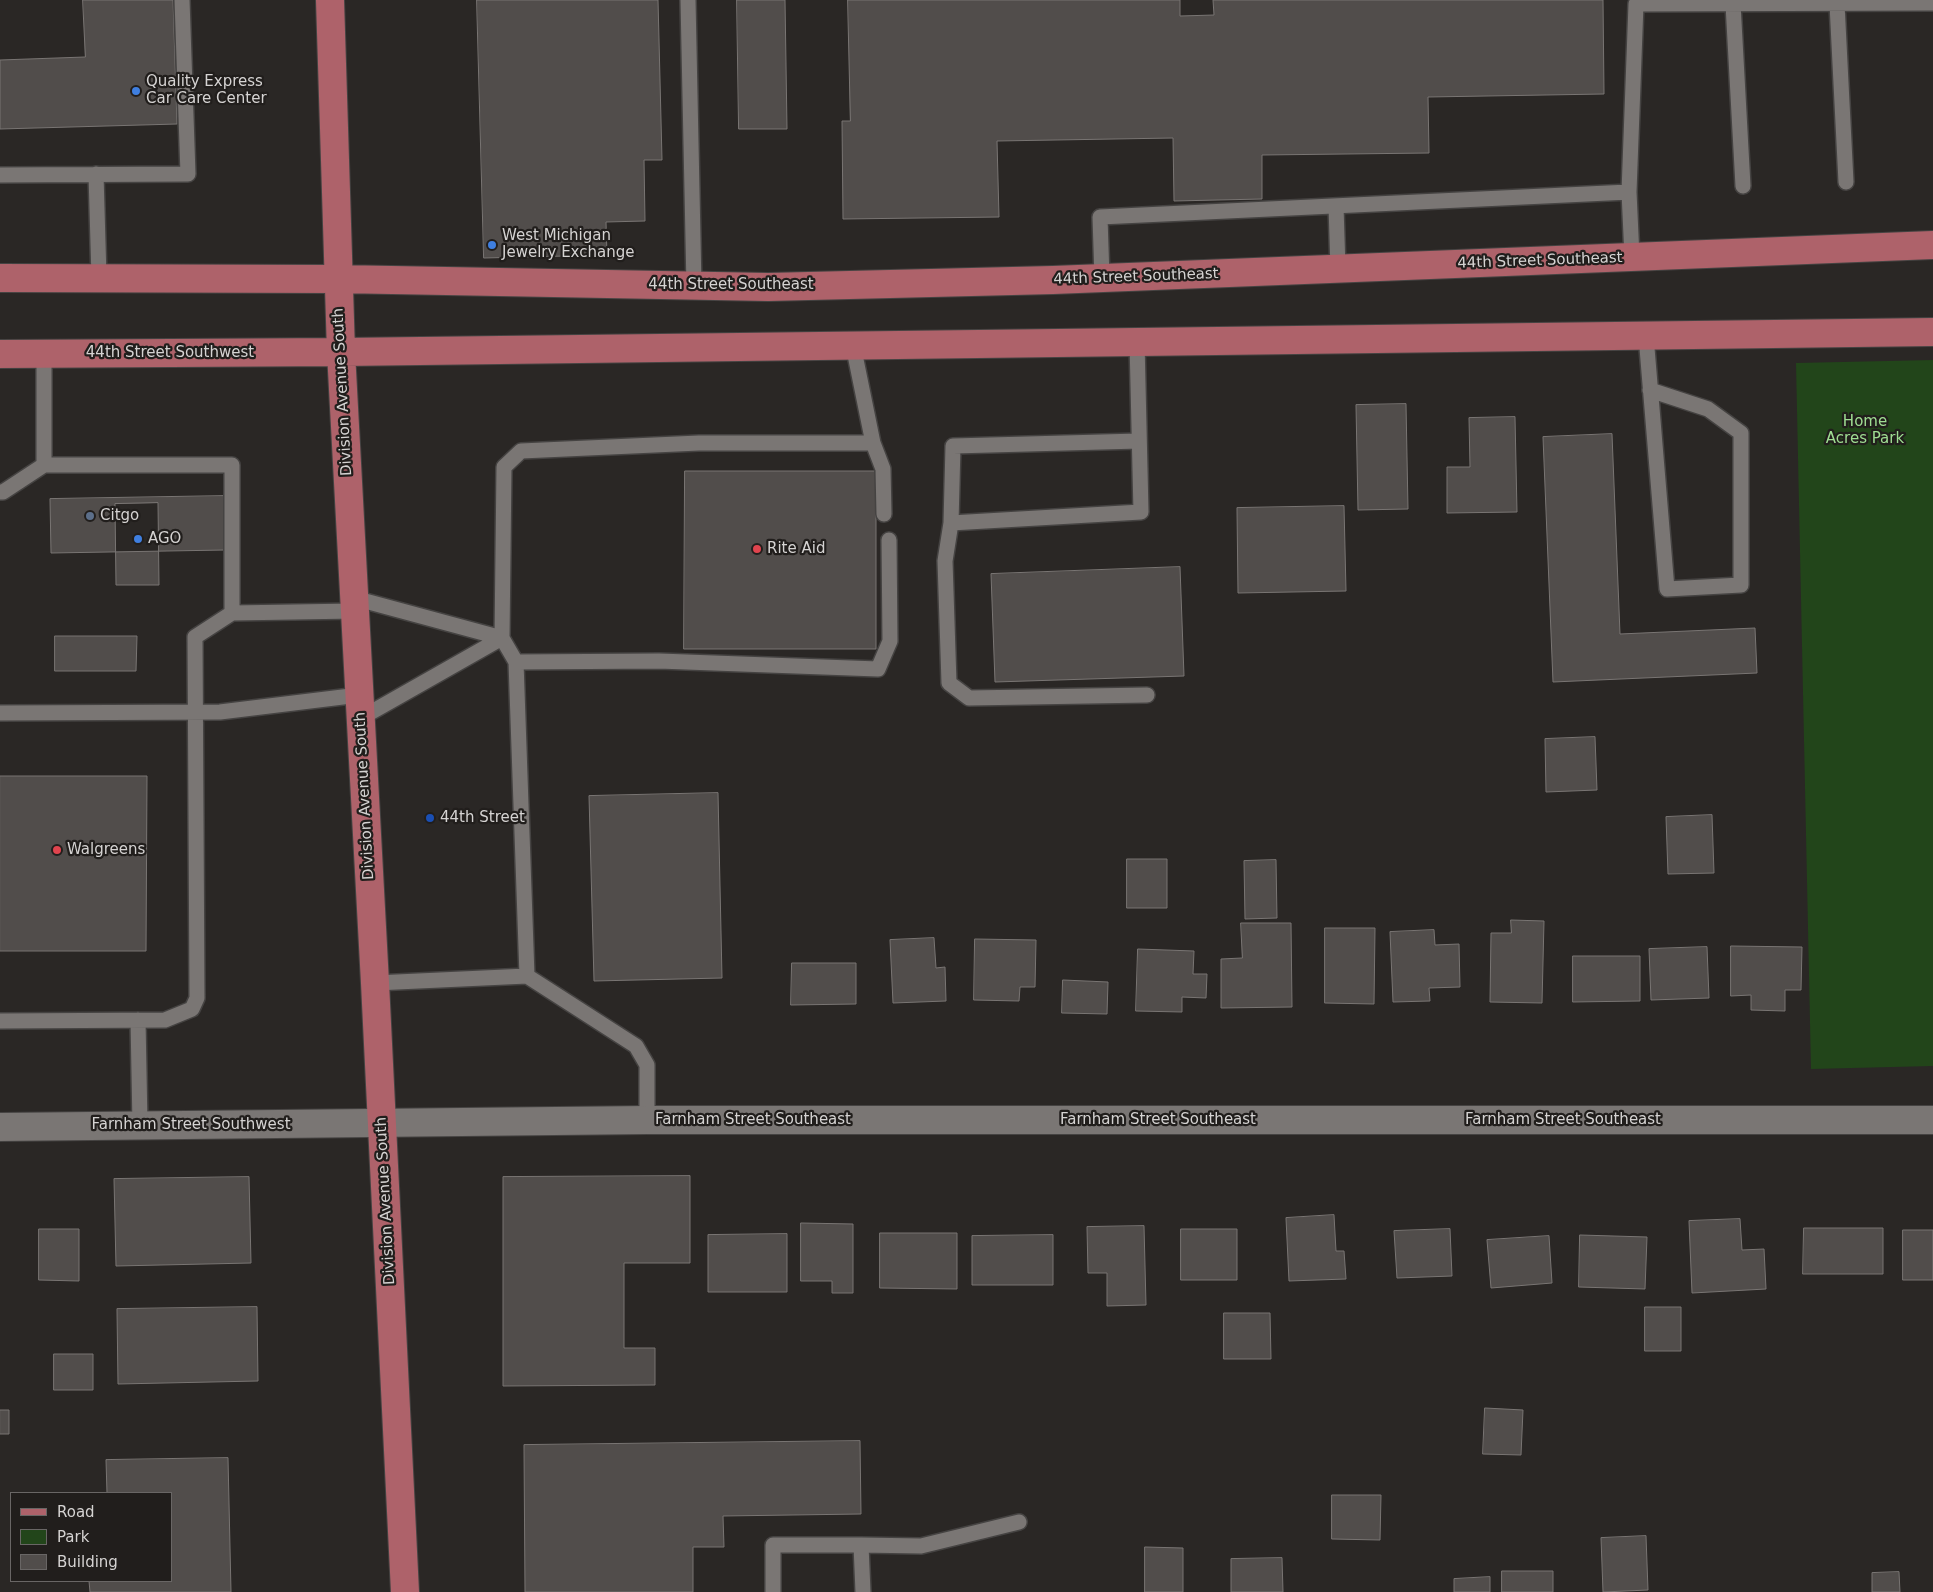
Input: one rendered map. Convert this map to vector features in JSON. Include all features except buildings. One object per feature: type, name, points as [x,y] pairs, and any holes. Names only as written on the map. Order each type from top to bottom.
[{"type":"main road","name":"Division Avenue South","points":[[330,0],[341,352],[405,1592]]},
{"type":"main road","name":"44th Street Southeast","points":[[338,279],[768,287],[1102,278],[1933,245]]},
{"type":"main road","points":[[0,278],[338,279]]},
{"type":"main road","points":[[341,352],[1933,332]]},
{"type":"main road","name":"44th Street Southwest","points":[[0,354],[341,352]]},
{"type":"street","name":"Farnham Street Southeast","points":[[382,1124],[647,1120],[1933,1120]]},
{"type":"street","name":"Farnham Street Southwest","points":[[0,1126],[382,1124]]},
{"type":"lane","points":[[0,175],[188,174],[182,0]]},
{"type":"lane","points":[[688,0],[694,286]]},
{"type":"lane","points":[[1632,257],[1629,192],[1636,4],[1933,3]]},
{"type":"lane","points":[[1733,4],[1743,186]]},
{"type":"lane","points":[[1837,4],[1846,182]]},
{"type":"lane","points":[[96,174],[99,278]]},
{"type":"lane","points":[[1102,278],[1100,217],[1629,192]]},
{"type":"lane","points":[[1336,206],[1338,269]]},
{"type":"lane","points":[[1646,336],[1650,390],[1667,589],[1741,584],[1741,433],[1708,409],[1650,390]]},
{"type":"lane","points":[[952,523],[1141,512],[1137,342]]},
{"type":"lane","points":[[853,345],[874,443],[883,469],[884,514]]},
{"type":"lane","points":[[44,354],[44,465]]},
{"type":"lane","points":[[1139,441],[953,446],[952,523],[945,561],[949,683],[969,698],[1147,695]]},
{"type":"lane","points":[[526,976],[516,662],[502,638],[504,467],[521,451],[700,443],[874,443]]},
{"type":"lane","points":[[0,492],[3,492],[44,465],[232,465],[232,613]]},
{"type":"lane","points":[[516,662],[658,660],[878,669],[890,642],[889,540]]},
{"type":"lane","points":[[0,1021],[165,1020],[192,1010],[197,998],[197,712],[195,637],[232,613],[355,604],[502,638]]},
{"type":"lane","points":[[0,713],[220,712],[360,707],[502,638]]},
{"type":"lane","points":[[375,983],[526,976],[636,1046],[647,1065],[647,1120]]},
{"type":"lane","points":[[138,1020],[140,1125]]},
{"type":"lane","points":[[774,1592],[773,1545],[921,1546],[1019,1522]]},
{"type":"lane","points":[[861,1545],[864,1592]]},
{"type":"green space","name":"Home Acres Park","points":[[1933,360],[1933,1066],[1811,1069],[1796,363]]},
{"type":"place","name":"Quality Express Car Care Center","points":[[136,91]]},
{"type":"place","name":"West Michigan Jewelry Exchange","points":[[492,245]]},
{"type":"place","name":"Citgo","points":[[90,516]]},
{"type":"place","name":"AGO","points":[[138,539]]},
{"type":"place","name":"Rite Aid","points":[[757,549]]},
{"type":"place","name":"44th Street","points":[[430,818]]},
{"type":"place","name":"Walgreens","points":[[57,850]]}]
